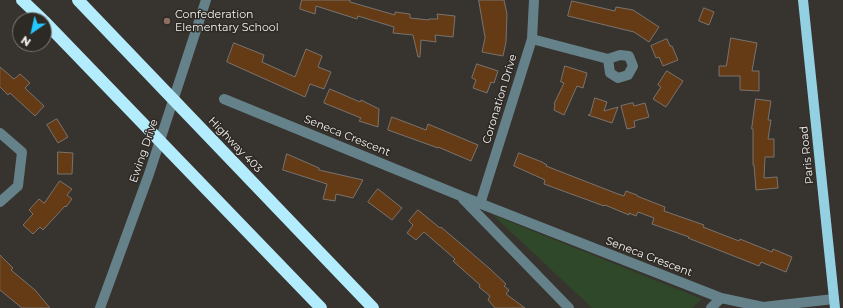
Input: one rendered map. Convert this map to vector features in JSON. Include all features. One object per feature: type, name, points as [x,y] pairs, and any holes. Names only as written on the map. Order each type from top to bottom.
[{"type":"highway","points":[[22,0],[35,12]]},
{"type":"highway","name":"Highway 403","points":[[78,0],[373,308]]},
{"type":"highway","points":[[52,28],[321,308]]},
{"type":"main road","name":"Paris Road","points":[[803,0],[835,304]]},
{"type":"street","name":"Ewing Drive","points":[[100,308],[149,174],[206,0]]},
{"type":"street","name":"Coronation Drive","points":[[480,204],[532,39],[534,0]]},
{"type":"street","points":[[532,39],[608,59]]},
{"type":"street","name":"Seneca Crescent","points":[[224,99],[480,204],[721,298],[763,307],[835,304]]},
{"type":"street","points":[[0,132],[22,152],[18,186],[0,202]]},
{"type":"street","name":"Seneca Crescent","points":[[461,196],[569,308]]},
{"type":"street","points":[[711,308],[721,298]]},
{"type":"green space","points":[[493,215],[702,299],[692,308],[592,308]]},
{"type":"building","points":[[302,0],[350,0],[350,2],[395,15],[395,12],[410,14],[410,18],[429,20],[438,19],[437,14],[455,16],[453,37],[435,35],[436,42],[421,40],[420,57],[418,57],[413,35],[393,33],[394,27],[358,16],[357,19],[316,6],[315,14],[300,9]]},
{"type":"building","points":[[479,0],[504,0],[507,14],[506,42],[503,56],[482,52],[485,38]]},
{"type":"building","points":[[572,1],[615,11],[616,7],[633,10],[659,27],[649,42],[634,32],[568,16]]},
{"type":"building","points":[[704,8],[714,12],[709,25],[699,21]]},
{"type":"building","points":[[731,38],[757,43],[752,71],[759,71],[759,91],[740,90],[740,76],[719,76],[719,66],[726,66]]},
{"type":"building","points":[[667,39],[678,60],[663,66],[659,57],[656,58],[651,46]]},
{"type":"building","points":[[234,43],[264,55],[262,62],[295,77],[306,49],[322,56],[318,67],[331,72],[324,89],[310,84],[305,97],[227,62]]},
{"type":"building","points":[[477,64],[498,71],[494,83],[491,82],[487,93],[473,88],[476,80],[472,78]]},
{"type":"building","points":[[565,66],[587,73],[583,88],[577,86],[564,115],[554,110],[554,104],[564,83],[561,82]]},
{"type":"building","points":[[0,67],[14,79],[20,74],[30,83],[25,88],[44,106],[35,116],[10,93],[8,95],[0,87]]},
{"type":"building","points":[[667,71],[683,81],[666,107],[653,99],[661,87],[658,85]]},
{"type":"building","points":[[330,89],[360,102],[361,100],[379,109],[378,127],[359,121],[361,118],[324,103]]},
{"type":"building","points":[[595,98],[607,102],[604,111],[618,107],[612,123],[588,115],[590,114]]},
{"type":"building","points":[[756,99],[771,101],[768,120],[771,120],[768,139],[774,139],[774,157],[765,157],[764,178],[777,177],[778,188],[756,190],[753,165],[752,129]]},
{"type":"building","points":[[633,103],[634,106],[645,103],[649,117],[634,121],[635,127],[627,129],[621,106]]},
{"type":"building","points":[[392,117],[426,130],[428,124],[478,145],[471,161],[438,147],[388,130]]},
{"type":"building","points":[[57,119],[68,137],[58,143],[47,125]]},
{"type":"building","points":[[58,152],[73,153],[72,174],[58,174]]},
{"type":"building","points":[[519,153],[542,162],[547,165],[546,166],[618,194],[624,196],[626,191],[637,195],[665,207],[664,211],[704,225],[703,227],[739,241],[740,239],[772,252],[773,249],[792,257],[786,272],[761,262],[759,266],[688,238],[689,237],[652,224],[654,218],[638,212],[636,216],[629,213],[629,215],[544,184],[545,180],[514,166]]},
{"type":"building","points":[[287,154],[319,168],[319,170],[363,180],[353,198],[336,194],[335,201],[323,199],[327,184],[283,170]]},
{"type":"building","points":[[60,181],[72,189],[67,195],[72,199],[43,230],[40,227],[33,234],[23,225],[33,214],[29,210],[39,199],[44,203]]},
{"type":"building","points":[[378,189],[402,208],[392,220],[368,202]]},
{"type":"building","points":[[418,210],[440,228],[441,227],[489,268],[506,284],[504,286],[509,290],[506,294],[525,308],[495,308],[488,300],[490,296],[479,287],[480,285],[453,261],[455,259],[424,232],[416,240],[407,233],[413,225],[409,221]]},
{"type":"building","points":[[0,255],[13,268],[11,270],[35,290],[50,308],[22,308],[0,290]]},
{"type":"place","name":"Confederation Elementary School","points":[[167,21]]}]
